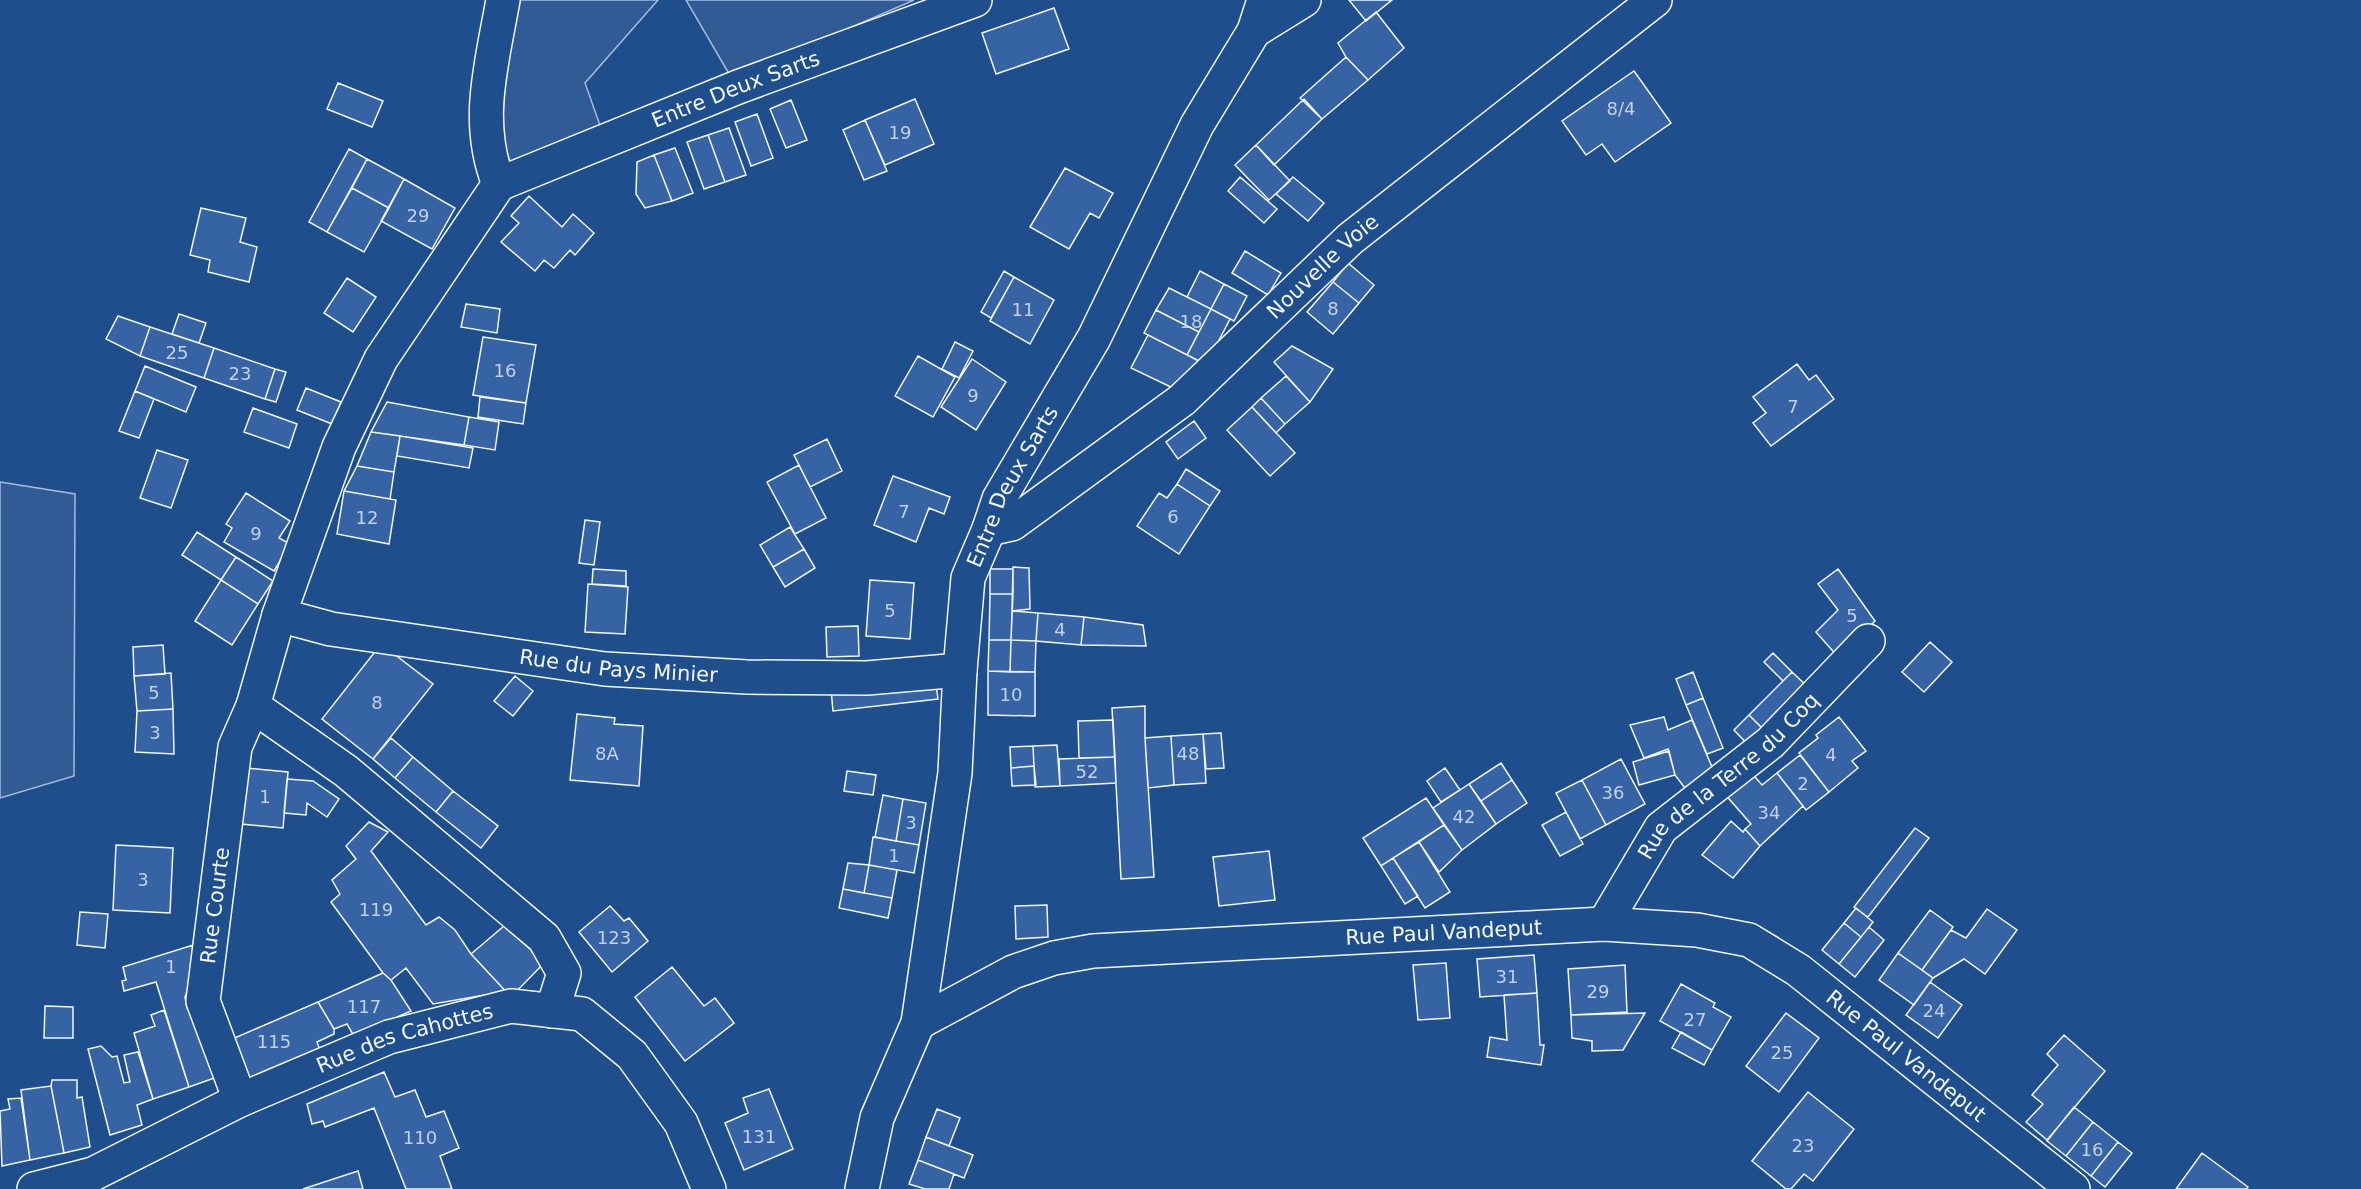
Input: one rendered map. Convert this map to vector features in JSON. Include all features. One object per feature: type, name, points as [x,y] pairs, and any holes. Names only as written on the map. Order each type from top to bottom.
[{"type":"street","points":[[503,0],[485,107],[489,160],[499,184],[381,359],[339,447],[279,615],[253,706],[346,771],[544,938],[564,973],[552,1011]]},
{"type":"street","name":"Entre Deux Sarts","points":[[499,184],[738,87],[975,0]]},
{"type":"street","name":"Entre Deux Sarts","points":[[918,1023],[955,773],[960,670],[968,578],[999,499],[1094,338],[1197,125],[1254,31],[1264,0]]},
{"type":"street","points":[[1254,31],[1304,0]]},
{"type":"street","name":"Nouvelle Voie","points":[[989,529],[1012,524],[1182,400],[1350,239],[1655,0]]},
{"type":"street","name":"Rue du Pays Minier","points":[[279,615],[331,629],[605,669],[747,677],[867,678],[960,670]]},
{"type":"street","name":"Rue de la Terre du Coq","points":[[1604,924],[1661,828],[1770,743],[1868,640]]},
{"type":"street","name":"Rue Courte","points":[[240,1100],[203,1001],[235,747],[253,706]]},
{"type":"street","name":"Rue Paul Vandeput","points":[[918,1023],[1013,972],[1054,958],[1093,951],[1604,924],[1697,930],[1749,940],[1798,970],[2073,1189]]},
{"type":"street","name":"Rue des Cahottes","points":[[34,1189],[93,1174],[240,1100],[389,1037],[511,1006],[582,1014],[632,1055],[681,1123],[709,1189]]},
{"type":"street","points":[[862,1189],[878,1118],[918,1023]]},
{"type":"shaded area","points":[[510,0],[658,0],[585,83],[601,128],[520,167],[498,152]]},
{"type":"shaded area","points":[[686,0],[914,0],[732,79]]},
{"type":"shaded area","points":[[0,482],[75,494],[74,776],[0,798]]},
{"type":"building","points":[[1349,0],[1392,0],[1366,21]]},
{"type":"building","points":[[1054,8],[1069,49],[996,74],[982,33]]},
{"type":"building","points":[[1376,12],[1404,48],[1368,80],[1346,57],[1338,43]]},
{"type":"building","points":[[1346,57],[1368,80],[1322,119],[1300,98]]},
{"type":"building","points":[[1634,71],[1671,123],[1615,162],[1602,144],[1586,155],[1562,121]]},
{"type":"building","points":[[338,83],[383,101],[372,127],[327,109]]},
{"type":"building","points":[[915,99],[934,144],[885,165],[865,120]]},
{"type":"building","points":[[1304,99],[1322,119],[1274,165],[1256,145]]},
{"type":"building","points":[[791,100],[807,140],[786,148],[770,109]]},
{"type":"building","points":[[757,114],[773,158],[751,166],[735,122]]},
{"type":"building","points":[[865,120],[887,171],[864,180],[843,130]]},
{"type":"building","points":[[729,128],[746,175],[725,182],[708,135]]},
{"type":"building","points":[[708,135],[725,182],[704,189],[687,142]]},
{"type":"building","points":[[1256,145],[1290,181],[1269,200],[1235,165]]},
{"type":"building","points":[[675,148],[693,193],[672,201],[654,155]]},
{"type":"building","points":[[349,149],[367,159],[327,232],[309,222]]},
{"type":"building","points":[[654,155],[672,201],[645,208],[636,194],[637,162]]},
{"type":"building","points":[[367,159],[404,179],[389,208],[352,188]]},
{"type":"building","points":[[1065,168],[1113,193],[1099,218],[1090,213],[1069,249],[1030,227]]},
{"type":"building","points":[[1240,177],[1277,209],[1264,223],[1228,191]]},
{"type":"building","points":[[1293,177],[1324,203],[1308,221],[1276,194]]},
{"type":"building","points":[[404,179],[455,208],[432,249],[381,221]]},
{"type":"building","points":[[352,188],[389,208],[364,252],[327,232]]},
{"type":"building","points":[[529,196],[562,227],[573,214],[594,233],[575,255],[570,250],[554,268],[544,260],[535,271],[501,242],[519,223],[511,216]]},
{"type":"building","points":[[201,208],[246,218],[240,242],[257,247],[249,282],[208,272],[210,260],[190,255]]},
{"type":"building","points":[[1245,251],[1281,273],[1268,295],[1232,273]]},
{"type":"building","points":[[1348,263],[1374,285],[1359,303],[1333,282]]},
{"type":"building","points":[[1004,271],[1014,277],[991,318],[981,312]]},
{"type":"building","points":[[1200,271],[1224,284],[1211,309],[1187,297]]},
{"type":"building","points":[[1014,277],[1054,300],[1030,344],[990,321]]},
{"type":"building","points":[[347,278],[376,297],[353,332],[324,313]]},
{"type":"building","points":[[1333,282],[1359,303],[1333,334],[1307,312]]},
{"type":"building","points":[[1224,284],[1247,296],[1234,321],[1211,309]]},
{"type":"building","points":[[1169,288],[1211,309],[1199,332],[1156,310]]},
{"type":"building","points":[[466,304],[500,309],[497,333],[461,327]]},
{"type":"building","points":[[1211,309],[1230,319],[1206,365],[1187,355]]},
{"type":"building","points":[[1156,310],[1199,332],[1187,355],[1144,333]]},
{"type":"building","points":[[179,314],[206,323],[199,343],[172,334]]},
{"type":"building","points":[[118,316],[150,327],[140,356],[106,339]]},
{"type":"building","points":[[150,327],[214,348],[204,378],[140,356]]},
{"type":"building","points":[[1148,335],[1201,362],[1173,388],[1131,368]]},
{"type":"building","points":[[483,337],[536,345],[526,403],[473,395]]},
{"type":"building","points":[[955,342],[973,351],[959,378],[942,369]]},
{"type":"building","points":[[1292,346],[1333,369],[1310,402],[1274,362]]},
{"type":"building","points":[[214,348],[275,369],[265,399],[204,378]]},
{"type":"building","points":[[918,356],[955,377],[933,417],[895,396]]},
{"type":"building","points":[[972,359],[1006,382],[976,430],[941,407]]},
{"type":"building","points":[[1797,364],[1809,380],[1816,375],[1834,399],[1771,446],[1753,423],[1766,413],[1753,397]]},
{"type":"building","points":[[145,366],[196,387],[186,412],[135,391]]},
{"type":"building","points":[[275,369],[286,372],[276,402],[265,399]]},
{"type":"building","points":[[1286,376],[1310,402],[1285,424],[1261,398]]},
{"type":"building","points":[[306,388],[341,402],[332,424],[297,410]]},
{"type":"building","points":[[135,391],[154,399],[139,438],[119,431]]},
{"type":"building","points":[[480,397],[526,403],[523,424],[478,417]]},
{"type":"building","points":[[1261,398],[1285,424],[1276,433],[1252,407]]},
{"type":"building","points":[[387,402],[469,417],[464,445],[371,432]]},
{"type":"building","points":[[1252,407],[1295,453],[1270,476],[1227,430]]},
{"type":"building","points":[[253,408],[297,424],[289,448],[244,432]]},
{"type":"building","points":[[469,417],[499,422],[495,450],[464,445]]},
{"type":"building","points":[[1194,421],[1206,438],[1178,459],[1166,442]]},
{"type":"building","points":[[371,432],[400,436],[394,472],[357,466]]},
{"type":"building","points":[[400,436],[473,448],[469,468],[397,456]]},
{"type":"building","points":[[827,439],[842,471],[810,487],[794,455]]},
{"type":"building","points":[[157,450],[188,460],[171,508],[140,498]]},
{"type":"building","points":[[799,465],[826,518],[795,534],[767,482]]},
{"type":"building","points":[[357,466],[394,472],[390,499],[344,491]]},
{"type":"building","points":[[1186,469],[1220,491],[1210,506],[1177,484]]},
{"type":"building","points":[[893,476],[950,497],[944,514],[929,508],[916,542],[874,525]]},
{"type":"building","points":[[1177,484],[1210,506],[1179,554],[1137,526],[1159,493],[1167,498]]},
{"type":"building","points":[[344,491],[396,500],[389,544],[337,534]]},
{"type":"building","points":[[246,493],[290,521],[279,538],[290,544],[274,571],[224,542],[232,528],[226,524]]},
{"type":"building","points":[[585,520],[600,522],[594,565],[579,563]]},
{"type":"building","points":[[790,527],[804,549],[773,567],[760,545]]},
{"type":"building","points":[[197,532],[236,557],[221,580],[182,555]]},
{"type":"building","points":[[804,549],[815,568],[785,587],[773,567]]},
{"type":"building","points":[[236,557],[273,581],[258,604],[221,580]]},
{"type":"building","points":[[1013,567],[1029,568],[1030,609],[1012,611]]},
{"type":"building","points":[[593,569],[626,571],[626,586],[592,584]]},
{"type":"building","points":[[990,569],[1013,569],[1013,594],[990,594]]},
{"type":"building","points":[[1838,569],[1875,621],[1839,658],[1816,632],[1838,610],[1818,584]]},
{"type":"building","points":[[221,580],[258,604],[232,645],[195,621]]},
{"type":"building","points":[[870,580],[914,583],[910,639],[866,636]]},
{"type":"building","points":[[588,584],[628,587],[625,634],[585,632]]},
{"type":"building","points":[[990,594],[1013,594],[1011,640],[989,640]]},
{"type":"building","points":[[1012,611],[1038,613],[1036,641],[1011,640]]},
{"type":"building","points":[[1038,613],[1084,617],[1081,645],[1036,641]]},
{"type":"building","points":[[1084,617],[1143,625],[1146,646],[1081,645]]},
{"type":"building","points":[[858,626],[859,656],[827,657],[826,627]]},
{"type":"building","points":[[989,640],[1011,640],[1010,672],[988,671]]},
{"type":"building","points":[[1011,640],[1036,641],[1035,672],[1010,672]]},
{"type":"building","points":[[1930,642],[1952,662],[1924,692],[1902,672]]},
{"type":"building","points":[[381,644],[433,684],[373,759],[322,719]]},
{"type":"building","points":[[163,645],[165,674],[134,676],[133,647]]},
{"type":"building","points":[[1773,653],[1792,672],[1783,681],[1764,662]]},
{"type":"building","points":[[988,671],[1035,672],[1035,716],[988,715]]},
{"type":"building","points":[[1693,672],[1703,698],[1686,705],[1676,679]]},
{"type":"building","points":[[1792,672],[1811,690],[1767,733],[1749,715]]},
{"type":"building","points":[[171,673],[173,709],[137,711],[134,676]]},
{"type":"building","points":[[515,676],[533,691],[513,716],[494,701]]},
{"type":"building","points":[[935,677],[938,699],[833,711],[831,689]]},
{"type":"building","points":[[1703,698],[1723,748],[1707,754],[1686,705]]},
{"type":"building","points":[[1145,706],[1154,877],[1121,879],[1112,708]]},
{"type":"building","points":[[173,709],[174,754],[135,752],[137,711]]},
{"type":"building","points":[[577,714],[615,718],[614,724],[643,726],[639,786],[570,780]]},
{"type":"building","points":[[1749,715],[1767,733],[1752,749],[1734,730]]},
{"type":"building","points":[[1664,717],[1668,730],[1692,720],[1715,774],[1688,792],[1675,775],[1668,749],[1644,758],[1630,725]]},
{"type":"building","points":[[1839,717],[1866,751],[1852,761],[1858,768],[1829,792],[1799,753],[1818,738],[1816,735]]},
{"type":"building","points":[[1113,720],[1115,757],[1079,758],[1078,721]]},
{"type":"building","points":[[1221,733],[1224,768],[1206,769],[1203,734]]},
{"type":"building","points":[[1203,734],[1206,783],[1174,785],[1171,736]]},
{"type":"building","points":[[1171,736],[1174,785],[1148,788],[1145,738]]},
{"type":"building","points":[[391,738],[413,757],[395,778],[373,759]]},
{"type":"building","points":[[1057,745],[1060,786],[1035,787],[1033,746]]},
{"type":"building","points":[[1033,746],[1034,766],[1011,768],[1010,747]]},
{"type":"building","points":[[1669,751],[1675,775],[1639,785],[1633,762]]},
{"type":"building","points":[[1800,755],[1829,792],[1806,810],[1777,773]]},
{"type":"building","points":[[413,757],[453,791],[436,812],[395,778]]},
{"type":"building","points":[[1115,757],[1116,783],[1060,786],[1059,759]]},
{"type":"building","points":[[1621,759],[1645,804],[1606,825],[1582,780]]},
{"type":"building","points":[[1501,763],[1512,780],[1481,801],[1469,784]]},
{"type":"building","points":[[1034,766],[1036,785],[1012,786],[1011,768]]},
{"type":"building","points":[[246,768],[288,772],[283,828],[241,824]]},
{"type":"building","points":[[1445,768],[1460,790],[1441,802],[1427,781]]},
{"type":"building","points":[[1749,770],[1762,785],[1777,773],[1803,806],[1760,846],[1745,829],[1751,824],[1723,792]]},
{"type":"building","points":[[847,771],[876,775],[873,795],[844,791]]},
{"type":"building","points":[[287,779],[313,781],[339,799],[327,817],[307,803],[306,815],[284,813]]},
{"type":"building","points":[[1512,780],[1527,803],[1496,824],[1481,801]]},
{"type":"building","points":[[1582,780],[1606,825],[1580,839],[1556,793]]},
{"type":"building","points":[[1469,784],[1496,824],[1462,850],[1433,808]]},
{"type":"building","points":[[453,791],[498,826],[481,848],[436,812]]},
{"type":"building","points":[[883,795],[903,799],[896,841],[875,837]]},
{"type":"building","points":[[1426,798],[1444,825],[1381,866],[1363,838]]},
{"type":"building","points":[[903,799],[926,803],[919,845],[896,841]]},
{"type":"building","points":[[1566,812],[1583,844],[1560,856],[1542,825]]},
{"type":"building","points":[[1731,821],[1743,832],[1745,829],[1760,846],[1733,878],[1702,855]]},
{"type":"building","points":[[369,822],[388,832],[371,851],[426,925],[439,917],[455,930],[471,954],[511,997],[485,995],[433,1004],[406,968],[391,980],[383,973],[331,902],[340,894],[332,880],[356,859],[346,846]]},
{"type":"building","points":[[1444,825],[1462,850],[1439,872],[1419,842]]},
{"type":"building","points":[[1915,828],[1929,838],[1868,917],[1854,907]]},
{"type":"building","points":[[873,837],[919,845],[914,873],[869,865]]},
{"type":"building","points":[[1419,842],[1450,892],[1425,908],[1393,858]]},
{"type":"building","points":[[116,845],[173,848],[170,913],[113,910]]},
{"type":"building","points":[[1269,851],[1275,900],[1219,906],[1213,857]]},
{"type":"building","points":[[1393,858],[1418,896],[1405,904],[1381,866]]},
{"type":"building","points":[[848,863],[869,865],[864,893],[843,889]]},
{"type":"building","points":[[869,865],[897,870],[892,898],[864,893]]},
{"type":"building","points":[[843,889],[892,898],[888,918],[839,908]]},
{"type":"building","points":[[1047,905],[1048,937],[1016,939],[1015,906]]},
{"type":"building","points":[[610,906],[624,921],[629,918],[648,941],[612,972],[579,932]]},
{"type":"building","points":[[1856,908],[1873,922],[1861,937],[1844,923]]},
{"type":"building","points":[[1987,909],[2017,930],[1985,974],[1964,959],[1933,978],[1922,970],[1951,930],[1966,938]]},
{"type":"building","points":[[1930,910],[1953,927],[1922,970],[1898,953]]},
{"type":"building","points":[[80,912],[108,914],[105,948],[77,945]]},
{"type":"building","points":[[1844,923],[1861,937],[1839,964],[1822,950]]},
{"type":"building","points":[[504,926],[545,962],[511,997],[471,954]]},
{"type":"building","points":[[1869,927],[1884,940],[1855,977],[1839,964]]},
{"type":"building","points":[[193,945],[189,986],[185,997],[187,1008],[199,1006],[217,1077],[189,1087],[156,982],[124,991],[122,981],[126,980],[123,967]]},
{"type":"building","points":[[1898,953],[1933,978],[1914,1005],[1879,980]]},
{"type":"building","points":[[1534,955],[1537,993],[1480,997],[1477,959]]},
{"type":"building","points":[[1446,963],[1450,1018],[1418,1020],[1413,965]]},
{"type":"building","points":[[1625,965],[1627,1012],[1571,1015],[1568,969]]},
{"type":"building","points":[[672,967],[704,1006],[715,998],[734,1023],[685,1061],[635,997]]},
{"type":"building","points":[[383,973],[391,980],[411,1011],[354,1036],[347,1024],[334,1029],[318,1002]]},
{"type":"building","points":[[1930,982],[1962,1005],[1938,1038],[1906,1015]]},
{"type":"building","points":[[1681,984],[1715,1003],[1713,1007],[1731,1017],[1712,1050],[1660,1021]]},
{"type":"building","points":[[1537,993],[1540,1045],[1544,1045],[1541,1065],[1487,1057],[1490,1037],[1507,1040],[1504,995]]},
{"type":"building","points":[[318,1002],[334,1029],[334,1034],[317,1042],[320,1050],[253,1079],[239,1073],[230,1040]]},
{"type":"building","points":[[45,1006],[73,1007],[73,1038],[44,1038]]},
{"type":"building","points":[[164,1010],[189,1087],[153,1099],[134,1033],[155,1026],[151,1015]]},
{"type":"building","points":[[1645,1013],[1623,1050],[1592,1051],[1592,1041],[1572,1038],[1571,1015]]},
{"type":"building","points":[[1786,1013],[1819,1038],[1779,1092],[1746,1066]]},
{"type":"building","points":[[1681,1032],[1712,1050],[1704,1065],[1672,1048]]},
{"type":"building","points":[[2064,1035],[2105,1071],[2047,1140],[2026,1122],[2043,1104],[2032,1095],[2058,1065],[2047,1054]]},
{"type":"building","points":[[101,1046],[112,1057],[117,1056],[124,1083],[130,1082],[124,1055],[138,1052],[153,1099],[137,1105],[142,1125],[110,1135],[88,1049]]},
{"type":"building","points":[[384,1072],[395,1097],[415,1090],[426,1117],[444,1111],[459,1148],[440,1156],[452,1189],[406,1189],[374,1108],[325,1127],[323,1121],[312,1124],[307,1104]]},
{"type":"building","points":[[52,1080],[77,1080],[77,1098],[82,1097],[90,1147],[64,1153],[51,1086]]},
{"type":"building","points":[[51,1086],[64,1153],[30,1160],[21,1090]]},
{"type":"building","points":[[769,1089],[793,1149],[744,1170],[725,1123],[748,1113],[743,1098]]},
{"type":"building","points":[[1808,1092],[1854,1129],[1813,1181],[1804,1174],[1791,1189],[1786,1189],[1752,1161]]},
{"type":"building","points":[[21,1098],[30,1160],[2,1166],[0,1111],[10,1109],[8,1099]]},
{"type":"building","points":[[2074,1107],[2093,1122],[2066,1156],[2047,1141]]},
{"type":"building","points":[[937,1109],[960,1118],[949,1146],[926,1137]]},
{"type":"building","points":[[2093,1122],[2118,1142],[2091,1176],[2066,1156]]},
{"type":"building","points":[[926,1137],[973,1155],[964,1178],[918,1160]]},
{"type":"building","points":[[2118,1142],[2132,1153],[2105,1187],[2091,1176]]},
{"type":"building","points":[[2202,1153],[2248,1187],[2246,1189],[2176,1189]]},
{"type":"building","points":[[918,1160],[954,1174],[949,1189],[925,1189],[909,1184]]},
{"type":"building","points":[[358,1171],[363,1189],[303,1189]]}]
